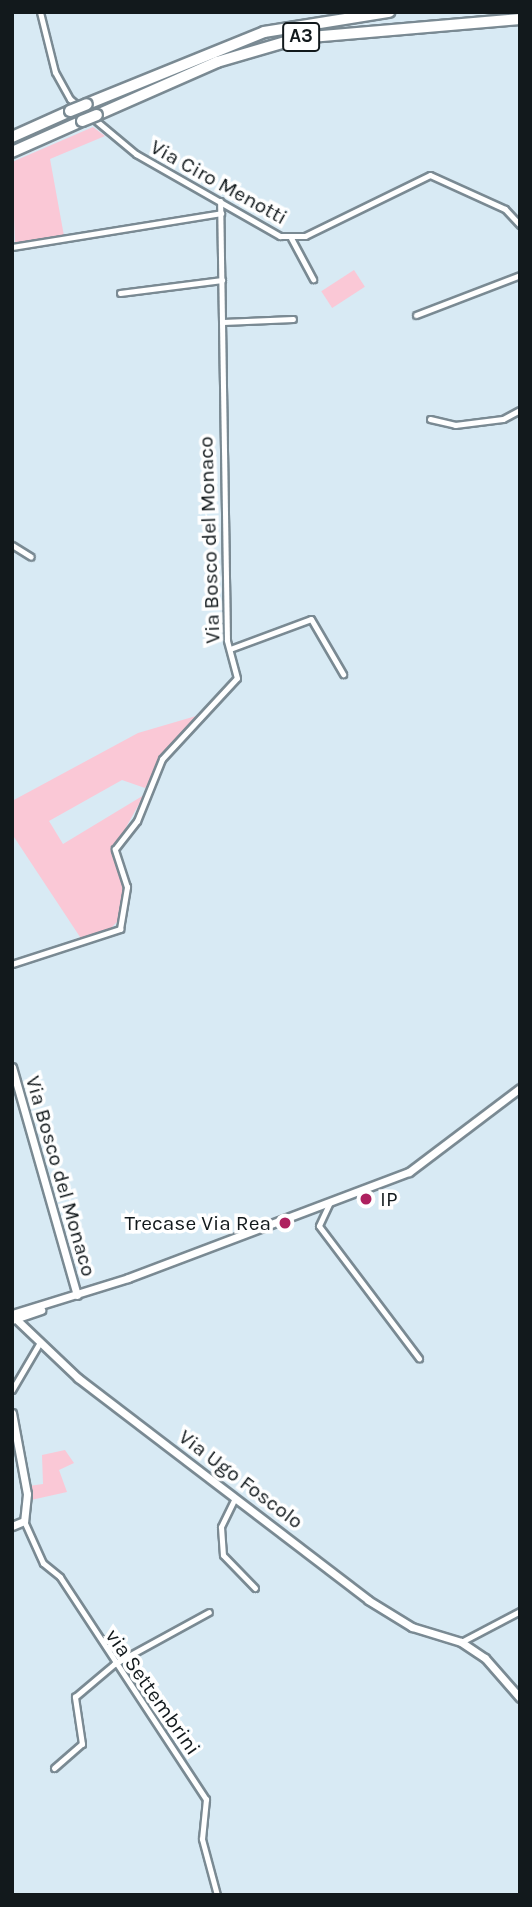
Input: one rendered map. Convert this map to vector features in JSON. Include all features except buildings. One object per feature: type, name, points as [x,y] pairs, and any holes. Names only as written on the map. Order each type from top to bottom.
[{"type":"highway","name":"A3","points":[[12,137],[264,32],[389,12]]},
{"type":"highway","name":"A3","points":[[12,152],[217,62],[299,38],[520,19]]},
{"type":"street","name":"Via Ciro Menotti","points":[[40,12],[55,72],[70,99],[135,154],[291,237],[430,175],[505,209],[520,225]]},
{"type":"street","name":"Via Bosco del Monaco","points":[[12,964],[120,929],[127,887],[115,849],[137,821],[162,759],[237,678],[230,649],[220,201]]},
{"type":"street","points":[[12,247],[221,213]]},
{"type":"street","points":[[291,237],[313,279]]},
{"type":"street","points":[[416,315],[520,275]]},
{"type":"street","points":[[120,293],[222,280]]},
{"type":"street","points":[[223,322],[293,319]]},
{"type":"street","points":[[430,419],[455,425],[503,419],[520,410]]},
{"type":"street","points":[[12,545],[31,557]]},
{"type":"street","points":[[230,649],[311,619],[343,674]]},
{"type":"street","name":"Via Bosco del Monaco","points":[[12,1067],[76,1295]]},
{"type":"street","points":[[13,1317],[409,1172],[520,1088]]},
{"type":"street","points":[[330,1202],[319,1226],[419,1358]]},
{"type":"street","name":"Via Ugo Foscolo","points":[[13,1317],[39,1344],[369,1600],[412,1626],[461,1642],[485,1658],[520,1698]]},
{"type":"street","points":[[12,1390],[39,1344]]},
{"type":"street","points":[[12,1413],[26,1482],[24,1521],[12,1526]]},
{"type":"street","points":[[235,1498],[222,1527],[223,1555],[255,1587]]},
{"type":"street","name":"via Settembrini","points":[[24,1521],[43,1563],[60,1577],[114,1664],[205,1798],[202,1847],[217,1895]]},
{"type":"street","points":[[461,1642],[520,1611]]},
{"type":"street","points":[[54,1768],[82,1744],[75,1697],[114,1664],[209,1612]]},
{"type":"shaded area","points":[[93,127],[105,136],[50,159],[64,236],[15,245],[12,162]]},
{"type":"shaded area","points":[[354,270],[365,287],[332,308],[321,291]]},
{"type":"shaded area","points":[[196,716],[145,788],[122,780],[49,821],[63,844],[144,795],[114,849],[124,892],[121,918],[109,930],[82,940],[12,834],[12,801],[138,733]]},
{"type":"shaded area","points":[[65,1450],[74,1463],[59,1470],[67,1492],[31,1500],[29,1486],[43,1484],[42,1455]]},
{"type":"place","name":"IP","points":[[366,1199]]},
{"type":"place","name":"Trecase Via Rea","points":[[285,1223]]}]
